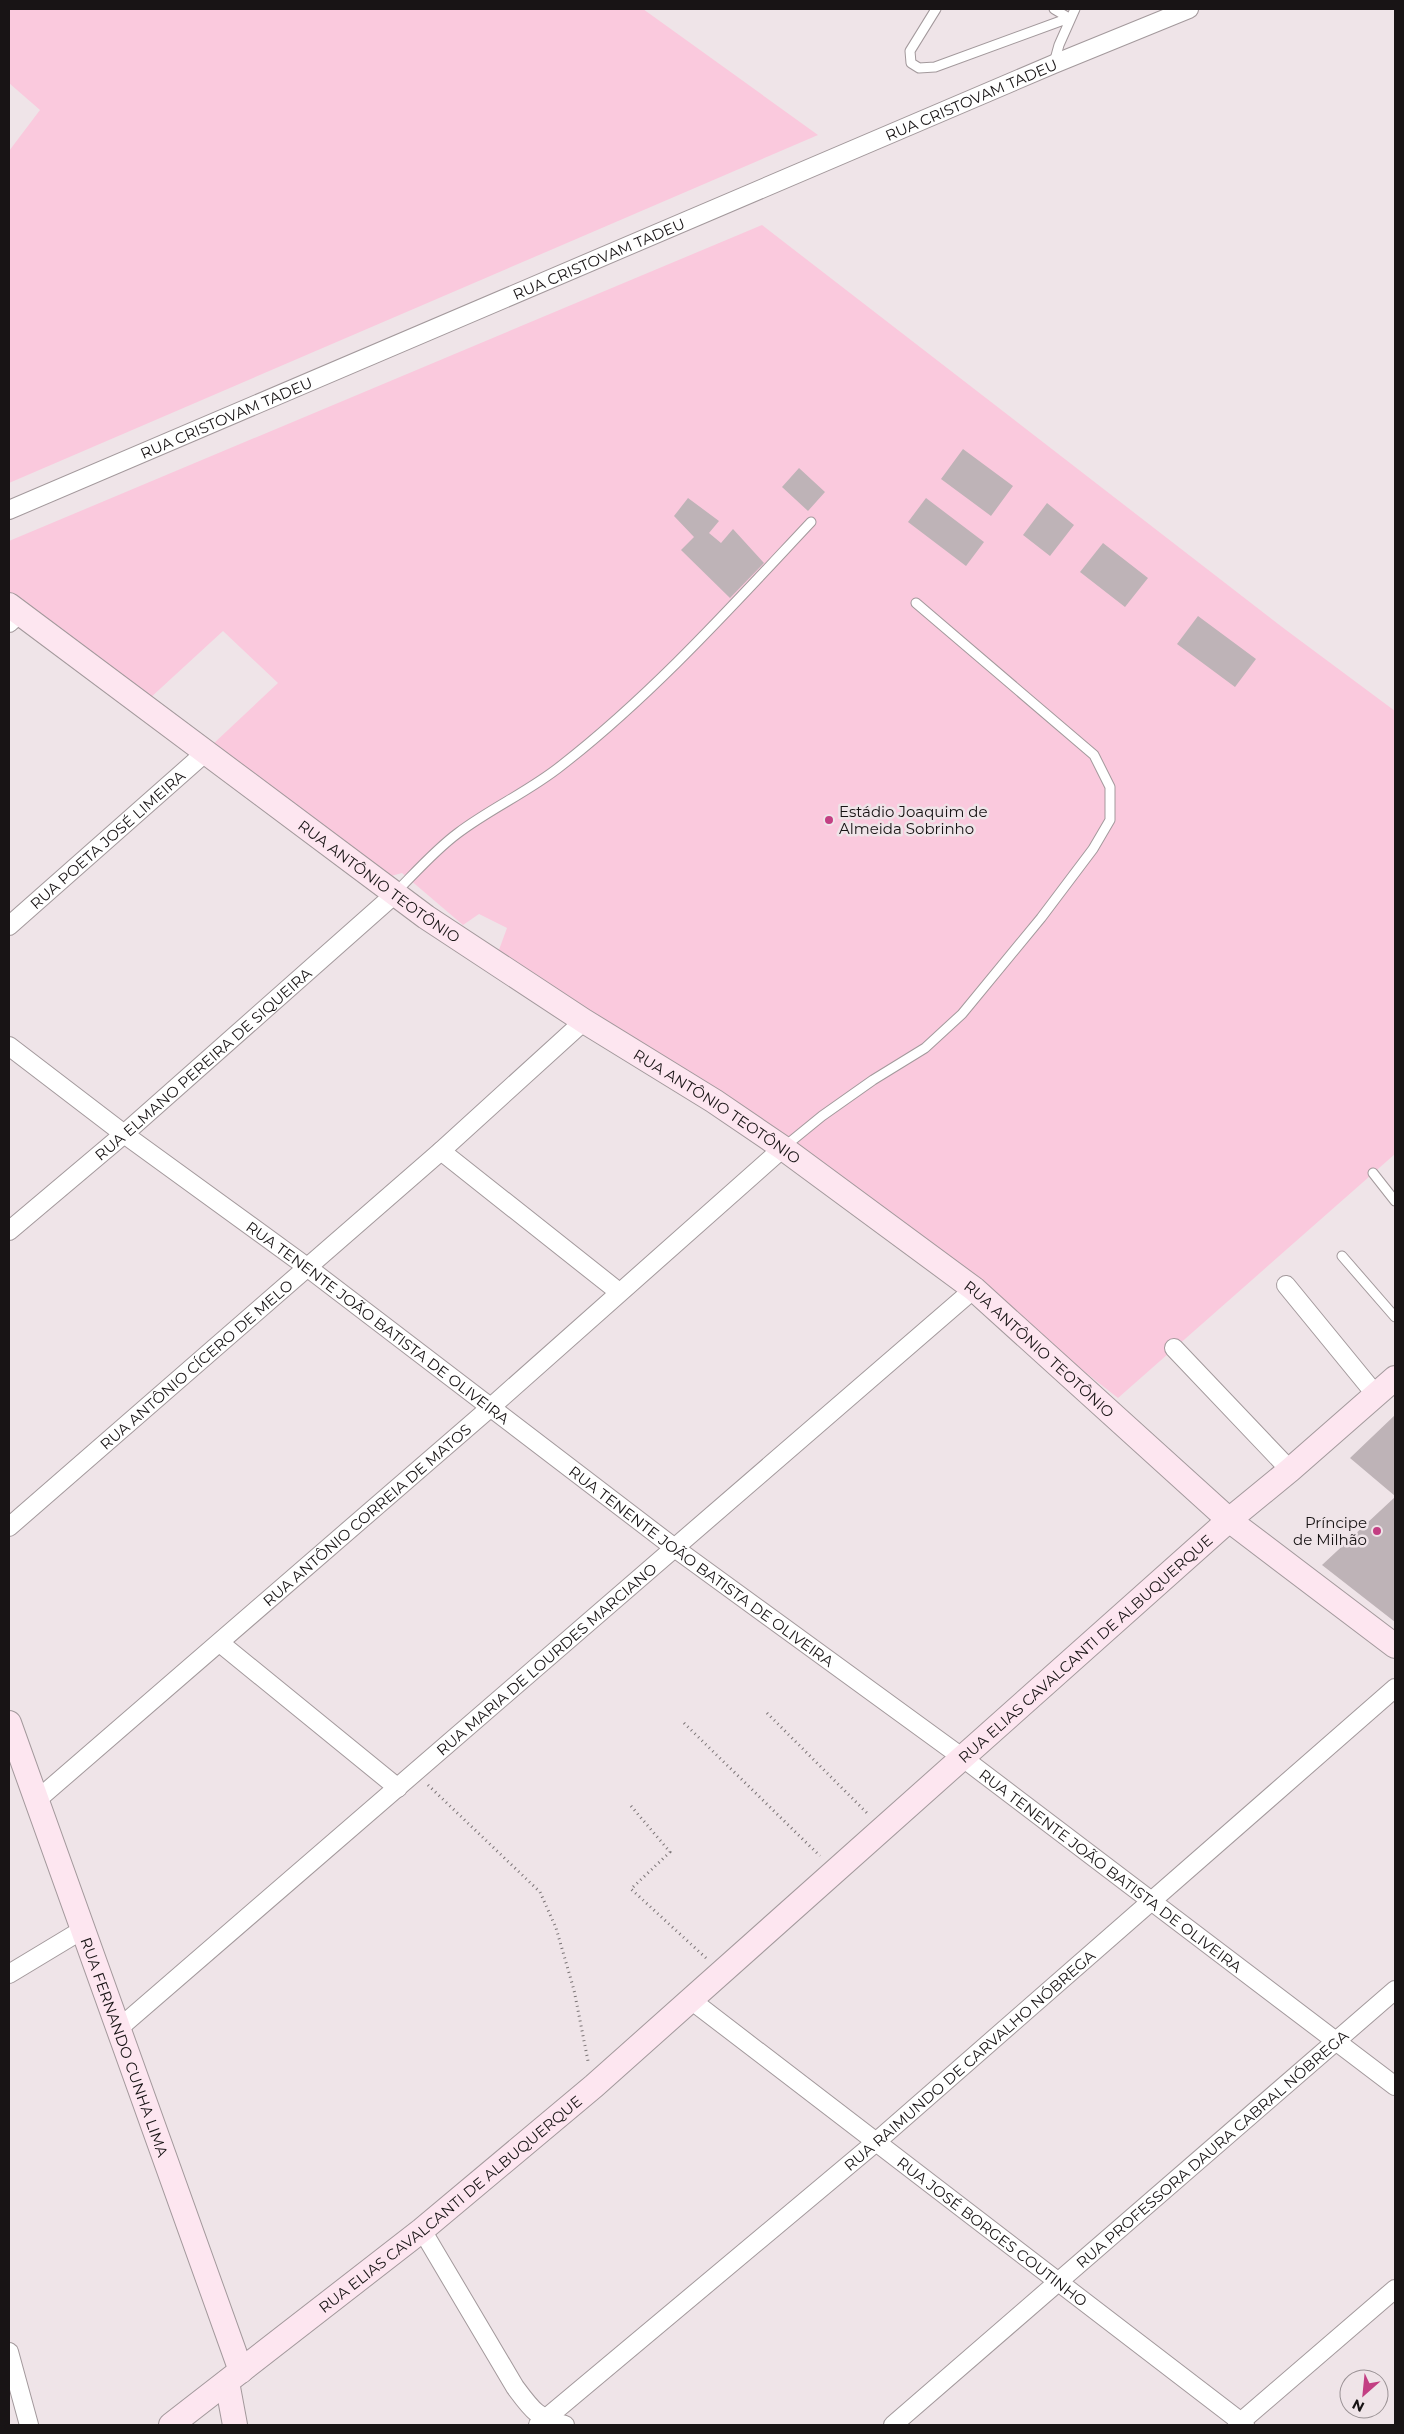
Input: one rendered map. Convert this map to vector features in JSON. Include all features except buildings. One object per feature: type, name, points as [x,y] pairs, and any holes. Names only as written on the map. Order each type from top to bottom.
[{"type":"street","name":"RUA CRISTOVAM TADEU","points":[[9,510],[1054,64],[1189,9]]},
{"type":"street","name":"RUA ANTÔNIO TEOTÔNIO","points":[[13,614],[206,752],[395,894],[470,947],[584,1021],[647,1058],[783,1148],[974,1290],[1229,1520],[1395,1646]]},
{"type":"street","name":"RUA POETA JOSÉ LIMEIRA","points":[[9,926],[206,752]]},
{"type":"street","name":"RUA ELMANO PEREIRA DE SIQUEIRA","points":[[9,1231],[124,1134],[395,894]]},
{"type":"street","name":"RUA ANTÔNIO CÍCERO DE MELO","points":[[9,1527],[441,1151],[584,1021]]},
{"type":"street","name":"RUA TENENTE JOÃO BATISTA DE OLIVEIRA","points":[[9,1046],[124,1134],[306,1267],[676,1549],[962,1758],[1395,2086]]},
{"type":"street","name":"RUA ANTÔNIO CORREIA DE MATOS","points":[[37,1800],[491,1407],[783,1148]]},
{"type":"street","points":[[441,1151],[619,1292]]},
{"type":"street","points":[[1286,1286],[1376,1395]]},
{"type":"street","name":"RUA MARIA DE LOURDES MARCIANO","points":[[118,2029],[974,1290]]},
{"type":"street","points":[[1174,1348],[1290,1470]]},
{"type":"street","name":"RUA ELIAS CAVALCANTI DE ALBUQUERQUE","points":[[171,2425],[422,2230],[594,2086],[1229,1520],[1290,1470],[1395,1378]]},
{"type":"street","points":[[220,1643],[398,1788]]},
{"type":"street","name":"RUA RAIMUNDO DE CARVALHO NÓBREGA","points":[[541,2422],[876,2142],[1153,1902],[1395,1688]]},
{"type":"street","name":"RUA FERNANDO CUNHA LIMA","points":[[9,1723],[118,2029],[234,2376],[235,2425]]},
{"type":"street","points":[[9,1974],[82,1930]]},
{"type":"street","name":"RUA PROFESSORA DAURA CABRAL NÓBREGA","points":[[893,2425],[1395,1990]]},
{"type":"street","name":"RUA JOSÉ BORGES COUTINHO","points":[[691,2000],[1241,2424]]},
{"type":"street","points":[[422,2230],[515,2387],[541,2422],[565,2425]]},
{"type":"street","points":[[1241,2424],[1395,2289]]},
{"type":"street","points":[[9,2352],[28,2425]]},
{"type":"lane","points":[[936,9],[910,51],[911,63],[919,68],[935,67],[1069,18]]},
{"type":"lane","points":[[1054,9],[1069,18]]},
{"type":"lane","points":[[1054,64],[1069,18],[1075,9]]},
{"type":"lane","points":[[395,894],[456,834],[542,781],[631,706],[724,615],[811,522]]},
{"type":"lane","points":[[783,1148],[844,1100],[925,1048],[962,1014],[1053,902],[1093,849],[1110,820],[1110,787],[1094,755],[916,604]]},
{"type":"lane","points":[[1373,1173],[1395,1201]]},
{"type":"lane","points":[[1342,1256],[1395,1317]]},
{"type":"path","points":[[767,1713],[882,1828]]},
{"type":"path","points":[[684,1723],[835,1870]]},
{"type":"path","points":[[416,1773],[540,1892],[556,1928],[574,1990],[594,2086]]},
{"type":"path","points":[[631,1806],[670,1852],[631,1889],[721,1972]]},
{"type":"shaded area","points":[[9,9],[643,9],[818,135],[9,483],[9,151],[40,110],[9,83]]},
{"type":"shaded area","points":[[762,225],[1286,630],[1395,711],[1395,1154],[1118,1398],[843,1182],[496,958],[507,928],[479,914],[463,925],[402,873],[384,878],[212,745],[278,683],[223,631],[149,699],[9,595],[9,541]]},
{"type":"place","name":"Estádio Joaquim de Almeida Sobrinho","points":[[829,820]]},
{"type":"place","name":"Príncipe de Milhão","points":[[1377,1531]]}]
